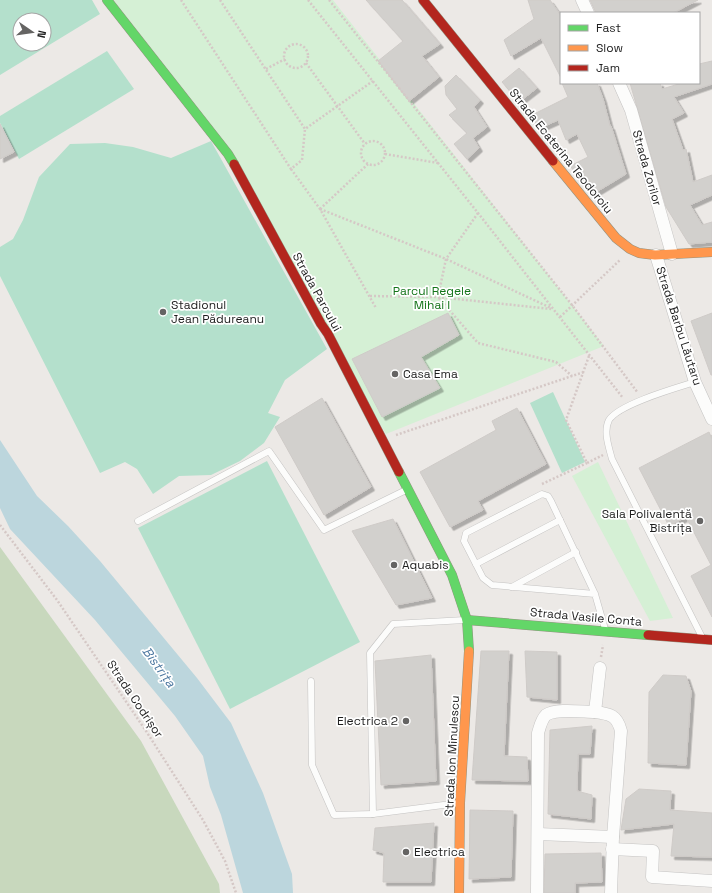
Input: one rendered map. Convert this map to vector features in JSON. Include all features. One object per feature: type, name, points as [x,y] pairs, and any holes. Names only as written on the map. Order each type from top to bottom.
[{"type":"street","name":"Strada Parcului","points":[[107,0],[228,154],[321,324],[328,334],[452,575],[467,620]]},
{"type":"street","name":"Strada Ecaterina Teodoroiu","points":[[423,0],[616,238],[630,250],[640,254],[656,255],[712,252]]},
{"type":"street","points":[[582,0],[588,12]]},
{"type":"street","name":"Strada Zorilor","points":[[619,84],[631,110],[672,254]]},
{"type":"street","name":"Strada Barbu Lăutaru","points":[[656,255],[695,382],[712,419]]},
{"type":"street","name":"Strada Vasile Conta","points":[[467,620],[707,639]]},
{"type":"street","name":"Strada Ion Minulescu","points":[[459,893],[460,802],[469,651],[467,620]]},
{"type":"street","points":[[595,712],[600,668]]},
{"type":"street","points":[[537,893],[538,733],[542,721],[547,715],[556,712],[595,712],[609,714],[619,723],[621,731],[612,843],[611,893]]},
{"type":"street","points":[[538,834],[612,843],[653,851],[652,877],[712,881]]},
{"type":"lane","name":"Strada Vasile Conta","points":[[695,382],[643,400],[620,410],[609,421],[606,439],[612,459],[707,639]]},
{"type":"lane","points":[[138,521],[269,451],[324,530],[408,490]]},
{"type":"lane","points":[[595,594],[492,585],[483,578],[464,541],[466,533],[542,494],[548,496],[595,594],[605,630]]},
{"type":"lane","points":[[476,564],[560,520]]},
{"type":"lane","points":[[512,587],[576,552]]},
{"type":"lane","points":[[373,814],[370,653],[393,624],[467,620]]},
{"type":"lane","points":[[311,681],[312,766],[334,815],[373,814],[460,802]]},
{"type":"path","points":[[181,0],[291,169],[320,209],[376,308]]},
{"type":"path","points":[[220,0],[305,129],[302,160],[291,169]]},
{"type":"path","points":[[308,0],[478,213],[629,406]]},
{"type":"path","points":[[329,0],[572,305],[643,400]]},
{"type":"path","points":[[299,44],[308,51],[308,60],[303,66],[296,68],[289,65],[285,59],[285,51],[290,45],[299,44]]},
{"type":"path","points":[[266,69],[285,59]]},
{"type":"path","points":[[306,63],[365,144]]},
{"type":"path","points":[[305,129],[373,81]]},
{"type":"path","points":[[373,141],[383,146],[385,154],[384,158],[379,163],[372,165],[365,161],[362,151],[365,144],[373,141]]},
{"type":"path","points":[[385,154],[438,163]]},
{"type":"path","points":[[320,209],[368,164]]},
{"type":"path","points":[[320,209],[446,259],[553,309]]},
{"type":"path","points":[[438,297],[446,259],[478,213]]},
{"type":"path","points":[[560,317],[630,250]]},
{"type":"path","points":[[370,296],[438,297],[553,309]]},
{"type":"path","points":[[438,297],[478,343],[556,362],[572,376]]},
{"type":"path","points":[[587,462],[566,420],[590,356]]},
{"type":"path","points":[[382,440],[584,372]]},
{"type":"path","points":[[542,494],[538,487],[610,452]]},
{"type":"path","name":"Strada Codrișor","points":[[0,525],[58,600],[146,731],[202,820],[225,861],[236,893]]},
{"type":"path","points":[[600,668],[605,630]]},
{"type":"green space","points":[[0,0],[92,0],[100,14],[52,43],[52,12],[12,12],[12,52],[38,52],[0,75]]},
{"type":"green space","name":"Parcul Regele Mihai I","points":[[112,0],[333,0],[604,346],[386,434],[228,154]]},
{"type":"green space","points":[[107,51],[134,89],[19,159],[0,123],[0,116]]},
{"type":"green space","name":"Stadionul Jean Pădureanu","points":[[211,141],[327,349],[285,380],[268,413],[280,417],[264,443],[240,461],[211,475],[179,476],[153,494],[137,469],[125,462],[100,473],[0,276],[0,247],[13,239],[23,220],[39,177],[70,144],[105,143],[133,147],[171,158]]},
{"type":"green space","points":[[553,392],[585,462],[562,473],[530,403]]},
{"type":"green space","points":[[267,461],[360,642],[230,709],[138,528]]},
{"type":"green space","points":[[598,462],[673,618],[650,621],[572,476]]},
{"type":"green space","points":[[0,547],[141,741],[219,884],[220,893],[0,893]]},
{"type":"water","name":"Bistrița","points":[[0,440],[37,496],[68,526],[100,561],[197,678],[231,723],[263,793],[292,874],[293,893],[243,893],[221,815],[210,787],[203,756],[175,716],[95,620],[10,529],[0,508]]},
{"type":"building","points":[[366,0],[402,0],[440,44],[422,56],[439,77],[409,101],[378,61],[403,41]]},
{"type":"building","points":[[528,0],[550,0],[560,15],[560,76],[541,38],[511,56],[504,40],[534,19]]},
{"type":"building","points":[[590,0],[698,0],[675,12],[596,12]]},
{"type":"building","points":[[712,61],[712,84],[674,97],[684,113],[672,119],[683,150],[686,149],[693,182],[712,175],[712,195],[690,205],[702,225],[712,222],[712,242],[689,244],[666,207],[630,84],[660,84],[662,89],[679,84],[700,84],[700,64]]},
{"type":"building","points":[[519,68],[537,88],[519,102],[502,82]]},
{"type":"building","points":[[456,75],[480,100],[474,107],[487,127],[473,138],[479,148],[467,159],[454,144],[467,133],[449,115],[457,109],[446,95],[445,86]]},
{"type":"building","points":[[562,84],[597,84],[626,174],[593,194],[570,166],[588,157],[577,134],[566,140],[558,120],[540,128],[530,116],[568,97]]},
{"type":"building","points":[[0,124],[14,152],[0,159]]},
{"type":"building","name":"Casa Ema","points":[[448,313],[459,335],[421,357],[440,388],[382,417],[352,359]]},
{"type":"building","points":[[712,313],[712,375],[711,375],[691,321]]},
{"type":"building","points":[[322,398],[371,487],[324,515],[275,427]]},
{"type":"building","points":[[517,408],[546,464],[478,501],[483,510],[450,527],[420,472],[496,430],[492,421]]},
{"type":"building","name":"Sala Polivalentă Bistrița","points":[[709,432],[712,439],[712,617],[691,576],[711,565],[686,517],[669,526],[639,468]]},
{"type":"building","name":"Aquabis","points":[[393,519],[432,598],[396,605],[352,531]]},
{"type":"building","points":[[481,651],[509,651],[504,756],[527,757],[528,781],[472,780]]},
{"type":"building","points":[[525,651],[557,652],[557,700],[527,697]]},
{"type":"building","name":"Electrica 2","points":[[431,655],[436,781],[381,785],[375,661]]},
{"type":"building","points":[[663,675],[686,676],[691,691],[686,765],[648,763],[649,692]]},
{"type":"building","points":[[592,726],[590,754],[578,754],[577,791],[592,795],[591,819],[548,814],[550,730]]},
{"type":"building","points":[[639,789],[671,791],[670,810],[712,813],[712,857],[671,856],[674,824],[621,830],[626,799]]},
{"type":"building","points":[[470,810],[513,811],[511,877],[469,879]]},
{"type":"building","name":"Electrica","points":[[434,823],[431,882],[383,882],[384,853],[373,850],[375,828]]},
{"type":"building","points":[[601,853],[602,882],[575,883],[575,893],[544,893],[545,854]]},
{"type":"traffic: fast","points":[[107,0],[228,154],[234,164]]},
{"type":"traffic: fast","points":[[399,472],[452,575],[467,620],[469,651]]},
{"type":"traffic: fast","points":[[467,620],[648,635]]},
{"type":"traffic: slow","points":[[553,161],[616,238],[630,249],[639,253],[655,255],[712,252]]},
{"type":"traffic: slow","points":[[459,893],[460,803],[469,651]]},
{"type":"traffic: jam","points":[[423,0],[553,161]]},
{"type":"traffic: jam","points":[[234,164],[321,324],[328,334],[399,472]]},
{"type":"traffic: jam","points":[[648,635],[712,640]]},
{"type":"place","name":"Stadionul Jean Pădureanu","points":[[163,312]]},
{"type":"place","name":"Casa Ema","points":[[395,374]]},
{"type":"place","name":"Sala Polivalentă Bistrița","points":[[700,521]]},
{"type":"place","name":"Aquabis","points":[[394,565]]},
{"type":"place","name":"Electrica 2","points":[[406,721]]},
{"type":"place","name":"Electrica","points":[[406,852]]}]
